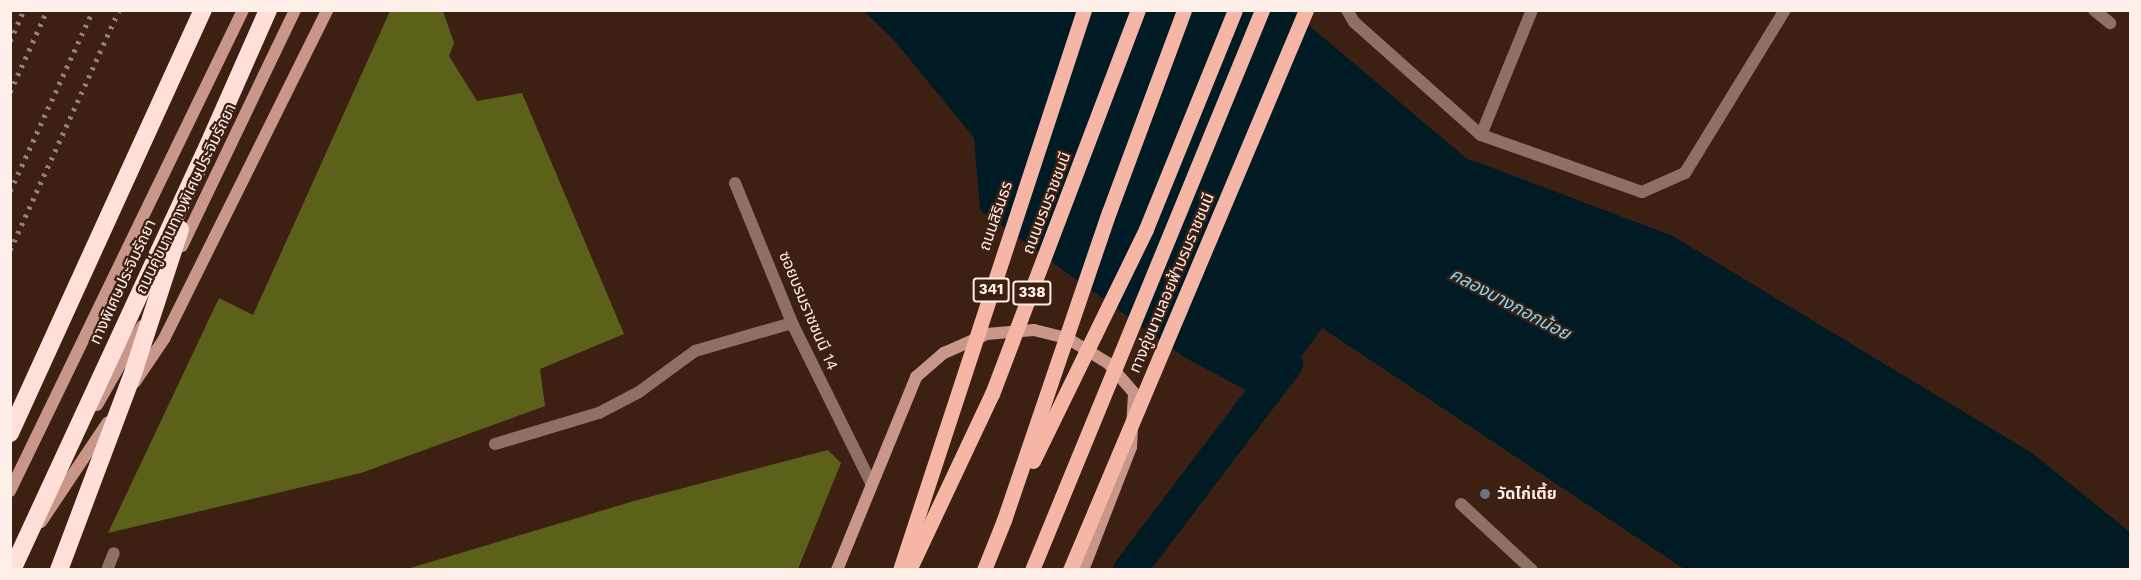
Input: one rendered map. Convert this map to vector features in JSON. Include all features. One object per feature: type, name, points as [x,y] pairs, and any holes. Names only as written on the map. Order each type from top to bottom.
[{"type":"highway","points":[[10,432],[203,10]]},
{"type":"highway","name":"ทางพิเศษประจิมรัถยา","points":[[11,569],[212,137],[268,10]]},
{"type":"highway","points":[[59,570],[134,370],[212,137]]},
{"type":"main road","points":[[10,491],[243,10]]},
{"type":"main road","name":"ถนนคู่ขนานทางพิเศษประจิมรัถยา","points":[[10,554],[149,315],[295,10]]},
{"type":"main road","points":[[11,569],[164,339],[327,10]]},
{"type":"main road","name":"ถนนสิรินธร","points":[[900,570],[1084,10]]},
{"type":"main road","name":"ถนนบรมราชชนนี","points":[[909,570],[992,394],[1138,10]]},
{"type":"main road","name":"338","points":[[984,570],[1004,520],[1109,212],[1184,10]]},
{"type":"main road","points":[[1004,520],[1146,229],[1235,10]]},
{"type":"main road","name":"ทางคู่ขนานลอยฟ้าบรมราชชนนี","points":[[1032,570],[1262,10]]},
{"type":"main road","name":"ทางคู่ขนานลอยฟ้าบรมราชชนนี","points":[[1070,570],[1306,10]]},
{"type":"main road","points":[[837,570],[898,416],[916,377],[944,353],[987,334],[1034,330],[1067,338],[1108,363],[1134,393],[1131,447],[1083,570]]},
{"type":"street","points":[[1347,10],[1354,22],[1481,135],[1642,192],[1686,173],[1785,10]]},
{"type":"street","points":[[1481,135],[1532,10]]},
{"type":"street","points":[[2094,10],[2110,23]]},
{"type":"street","name":"ซอยบรมราชชนนี 14","points":[[735,183],[792,323],[871,483]]},
{"type":"street","points":[[495,444],[599,413],[639,392],[675,362],[703,348],[792,323]]},
{"type":"street","points":[[1461,504],[1532,570]]},
{"type":"street","points":[[107,570],[114,553]]},
{"type":"green space","points":[[390,11],[443,11],[454,43],[449,56],[477,101],[522,93],[624,334],[540,369],[545,406],[361,473],[108,533],[219,298],[253,315]]},
{"type":"green space","points":[[828,450],[841,463],[798,569],[407,569],[634,501]]},
{"type":"water","name":"คลองบางกอกน้อย","points":[[864,11],[1292,11],[1466,158],[1673,236],[2032,453],[2130,532],[2130,569],[1684,569],[1322,328],[1268,402],[1184,357],[980,210],[974,138],[894,40]]},
{"type":"waterway","points":[[1129,570],[1286,363]]},
{"type":"railway","points":[[10,41],[24,10]]},
{"type":"railway","points":[[10,92],[47,10]]},
{"type":"railway","points":[[10,191],[93,10]]},
{"type":"railway","points":[[10,250],[119,10]]},
{"type":"place","name":"วัดไก่เตี้ย","points":[[1485,494]]}]
